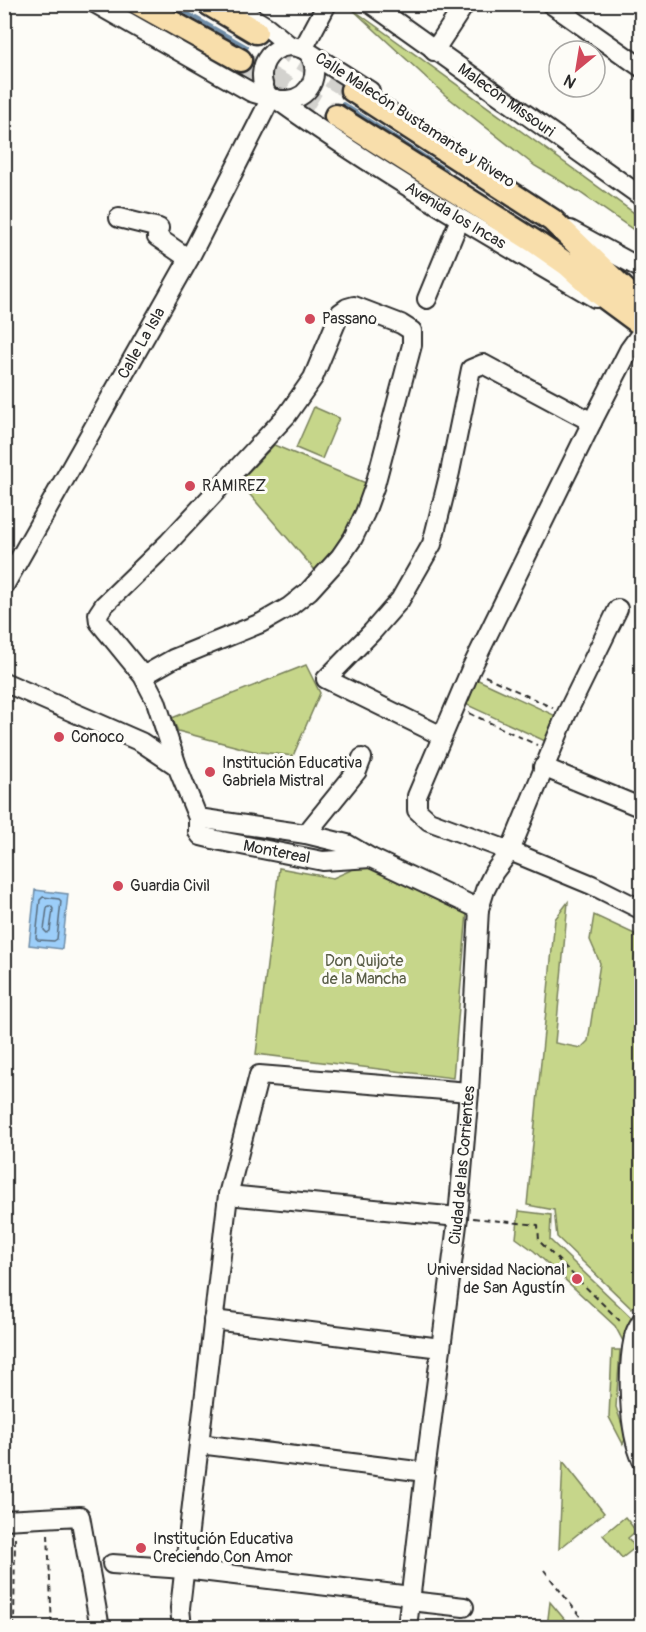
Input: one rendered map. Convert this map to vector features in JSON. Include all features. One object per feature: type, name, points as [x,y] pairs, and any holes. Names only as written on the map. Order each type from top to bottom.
[{"type":"main road","points":[[139,4],[240,60]]},
{"type":"main road","points":[[210,4],[256,32],[216,4]]},
{"type":"main road","points":[[352,90],[552,220],[629,294],[642,301]]},
{"type":"main road","name":"Avenida los Incas","points":[[336,116],[535,242],[568,265],[600,294],[642,326]]},
{"type":"street","name":"Avenida los Incas","points":[[96,4],[251,92],[272,98],[460,219],[642,326]]},
{"type":"street","name":"Calle Malecón Bustamante y Rivero","points":[[231,4],[519,188],[552,220],[642,269]]},
{"type":"street","points":[[300,48],[327,4]]},
{"type":"street","name":"Malecón Missouri","points":[[370,4],[642,197]]},
{"type":"street","points":[[434,51],[465,4]]},
{"type":"street","points":[[551,4],[642,68]]},
{"type":"street","points":[[300,48],[312,57],[314,65],[315,74],[308,90],[293,99],[272,98],[261,81],[263,64],[274,51],[300,48]]},
{"type":"street","name":"Calle La Isla","points":[[4,586],[189,259],[272,98]]},
{"type":"street","points":[[119,218],[159,228],[157,237],[189,259]]},
{"type":"street","points":[[427,299],[460,219]]},
{"type":"street","name":"Montereal","points":[[144,676],[173,659],[261,623],[289,607],[309,591],[340,557],[353,538],[375,485],[412,345],[412,331],[354,306],[340,313],[313,378],[286,415],[168,543],[104,605],[98,614],[99,622],[144,676],[198,818],[198,832],[201,836],[221,842],[323,861],[371,858]]},
{"type":"street","points":[[642,332],[629,350],[592,422],[471,669],[417,796],[417,810],[429,821],[592,885],[642,910]]},
{"type":"street","points":[[442,736],[326,679],[400,600],[432,544],[450,472],[471,369],[483,364],[592,422]]},
{"type":"street","name":"Ciudad de las Corrientes","points":[[407,1628],[458,1217],[469,1092],[479,909],[484,890],[510,851],[566,714],[618,609]]},
{"type":"street","points":[[4,682],[141,742],[177,766]]},
{"type":"street","points":[[141,742],[156,731],[161,716]]},
{"type":"street","points":[[306,834],[357,771],[362,758]]},
{"type":"street","points":[[547,759],[642,808]]},
{"type":"street","name":"Montereal","points":[[198,818],[306,834],[347,844],[371,858],[479,909]]},
{"type":"street","points":[[182,1628],[180,1608],[184,1569],[228,1195],[259,1075],[469,1092]]},
{"type":"street","points":[[228,1195],[458,1217]]},
{"type":"street","points":[[213,1320],[441,1348]]},
{"type":"street","points":[[638,1327],[631,1359],[631,1414],[638,1452],[642,1460]]},
{"type":"street","points":[[199,1444],[425,1472]]},
{"type":"street","points":[[10,1520],[80,1516],[100,1628]]},
{"type":"street","points":[[112,1564],[184,1569],[464,1607]]},
{"type":"path","points":[[471,669],[566,714]]},
{"type":"path","points":[[454,706],[547,759]]},
{"type":"path","points":[[458,1217],[538,1225],[539,1241],[638,1327]]},
{"type":"path","points":[[47,1518],[52,1628]]},
{"type":"path","points":[[10,1520],[14,1628]]},
{"type":"path","points":[[544,1570],[589,1628]]},
{"type":"green space","points":[[351,8],[641,218],[641,235],[579,192],[535,166],[445,95]]},
{"type":"green space","points":[[314,407],[339,418],[322,459],[296,448]]},
{"type":"green space","points":[[274,445],[368,484],[357,515],[338,544],[315,570],[239,482]]},
{"type":"green space","points":[[306,665],[320,693],[293,756],[253,751],[178,731],[172,718]]},
{"type":"green space","points":[[474,678],[556,716],[545,741],[463,703]]},
{"type":"green space","name":"Don Quijote de la Mancha","points":[[367,863],[467,912],[453,1078],[256,1054],[279,868],[333,878]]},
{"type":"green space","points":[[568,902],[555,1043],[581,1048],[588,1041],[600,963],[590,940],[594,915],[641,937],[642,1294],[632,1309],[557,1237],[554,1210],[527,1205],[555,919]]},
{"type":"green space","points":[[519,1211],[551,1215],[550,1240],[634,1320],[641,1304],[641,1471],[622,1413],[624,1343],[615,1326],[534,1251],[516,1238]]},
{"type":"green space","points":[[612,1350],[620,1350],[616,1407],[626,1437],[623,1444],[609,1417]]},
{"type":"green space","points":[[563,1461],[604,1513],[559,1549]]},
{"type":"green space","points":[[625,1517],[636,1531],[628,1538],[636,1547],[622,1558],[603,1535]]},
{"type":"green space","points":[[550,1602],[571,1627],[547,1627]]},
{"type":"water","points":[[35,890],[68,894],[62,949],[29,945]]},
{"type":"waterway","points":[[171,4],[247,47]]},
{"type":"waterway","points":[[343,104],[445,170]]},
{"type":"tunnel","points":[[274,42],[352,90]]},
{"type":"tunnel","points":[[240,60],[336,116]]},
{"type":"place","name":"Passano","points":[[310,319]]},
{"type":"place","name":"RAMIREZ","points":[[190,486]]},
{"type":"place","name":"Conoco","points":[[59,737]]},
{"type":"place","name":"Institución Educativa Gabriela Mistral","points":[[210,772]]},
{"type":"place","name":"Guardia Civil","points":[[118,886]]},
{"type":"place","name":"Universidad Nacional de San Agustín","points":[[577,1279]]},
{"type":"place","name":"Institución Educativa Creciendo Con Amor","points":[[141,1548]]}]
